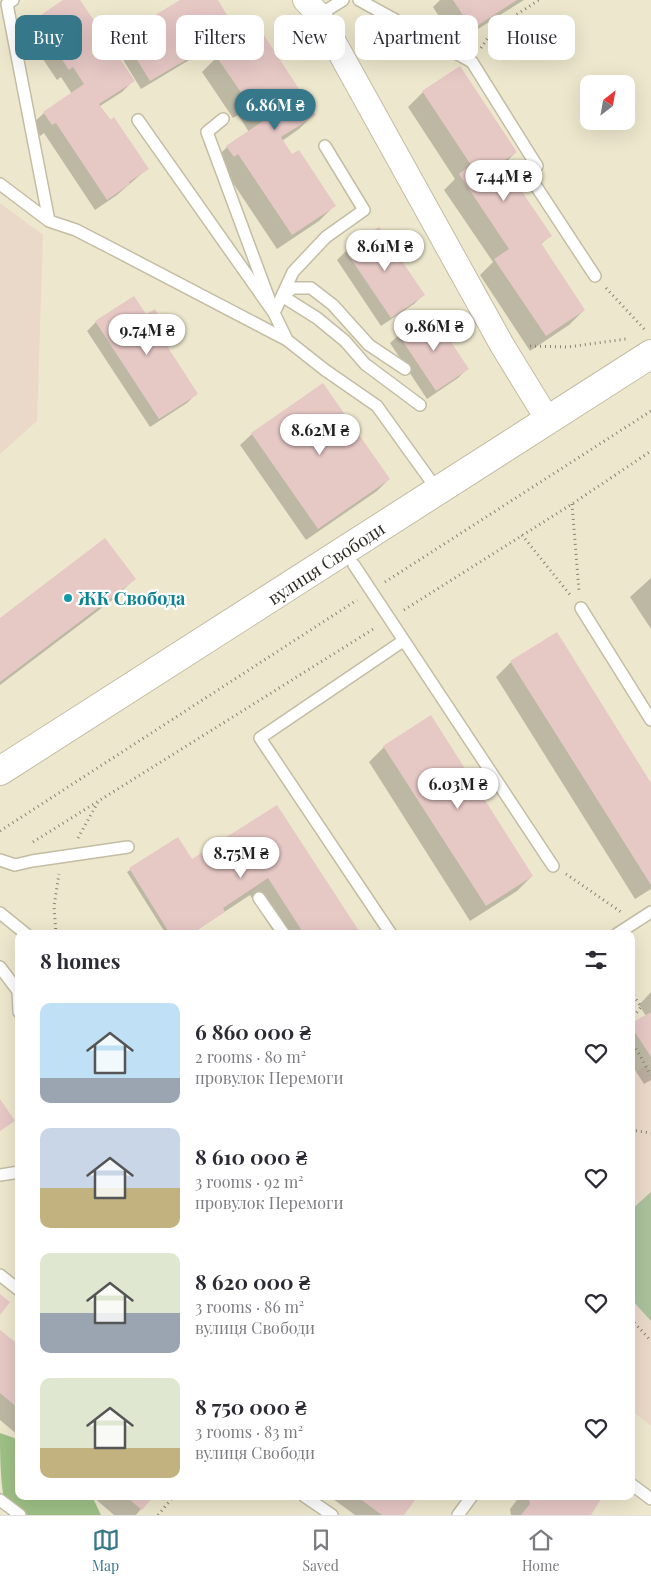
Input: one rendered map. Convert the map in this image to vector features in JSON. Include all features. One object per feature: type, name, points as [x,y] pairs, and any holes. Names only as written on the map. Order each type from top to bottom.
[{"type":"main road","name":"вулиця Свободи","points":[[0,771],[548,420],[641,343]]},
{"type":"main road","name":"вулиця Свободи","points":[[0,791],[651,374]]},
{"type":"street","points":[[312,8],[502,346],[548,420]]},
{"type":"lane","points":[[13,0],[7,4],[49,221]]},
{"type":"lane","points":[[312,8],[343,0]]},
{"type":"lane","points":[[359,0],[472,62],[537,166],[530,177],[595,276]]},
{"type":"lane","points":[[223,119],[207,132],[274,313],[287,340]]},
{"type":"lane","points":[[138,120],[274,313]]},
{"type":"lane","points":[[274,313],[293,272],[326,237],[364,210],[325,146]]},
{"type":"lane","points":[[0,184],[49,221],[76,230],[287,340],[325,370],[377,406],[438,491]]},
{"type":"lane","points":[[282,296],[293,288],[310,288],[333,305],[369,345],[405,369]]},
{"type":"lane","points":[[282,296],[317,318],[345,341],[365,364],[420,405]]},
{"type":"lane","points":[[354,565],[554,866]]},
{"type":"lane","points":[[581,608],[651,720]]},
{"type":"lane","points":[[388,930],[260,738],[403,641]]},
{"type":"lane","points":[[1,861],[15,865],[32,860],[128,847]]},
{"type":"lane","points":[[259,898],[281,930]]},
{"type":"lane","points":[[0,912],[21,930]]},
{"type":"lane","points":[[624,930],[651,912]]},
{"type":"lane","points":[[0,967],[15,987]]},
{"type":"lane","points":[[0,1176],[15,1173]]},
{"type":"lane","points":[[0,1275],[15,1287]]},
{"type":"lane","points":[[635,1487],[651,1499]]},
{"type":"lane","points":[[0,1500],[20,1515]]},
{"type":"lane","points":[[310,1500],[332,1515]]},
{"type":"lane","points":[[458,1515],[469,1500]]},
{"type":"path","points":[[472,62],[493,30],[539,0]]},
{"type":"path","points":[[502,346],[568,347],[641,343],[650,335],[595,276]]},
{"type":"path","points":[[0,830],[651,411]]},
{"type":"path","points":[[411,605],[572,504],[651,451]]},
{"type":"path","points":[[572,504],[581,608]]},
{"type":"path","points":[[522,535],[581,608]]},
{"type":"path","points":[[1,861],[389,619]]},
{"type":"path","points":[[554,866],[636,922]]},
{"type":"path","points":[[635,997],[641,1007],[635,1015]]},
{"type":"path","points":[[635,1047],[651,1075]]},
{"type":"path","points":[[635,1131],[651,1133]]},
{"type":"path","points":[[635,1324],[651,1341]]},
{"type":"path","points":[[158,1515],[171,1500]]},
{"type":"shaded area","points":[[0,203],[43,235],[37,421],[0,454]]},
{"type":"shaded area","points":[[646,1065],[651,1075],[651,1426],[635,1413],[635,1073]]},
{"type":"green space","points":[[651,1192],[651,1321],[635,1303],[635,1206]]},
{"type":"green space","points":[[0,1433],[15,1438],[15,1500],[94,1500],[101,1515],[10,1515],[2,1489]]},
{"type":"building","points":[[63,0],[80,0],[92,18],[92,60],[121,60],[135,81],[99,104],[110,120],[114,117],[149,169],[107,200],[56,123],[52,125],[43,112],[84,84],[73,67],[69,70],[62,60],[82,60],[82,15],[41,15]]},
{"type":"building","points":[[180,0],[218,0],[227,15],[176,15],[176,60],[185,60],[150,81],[137,60],[166,60],[166,15],[155,15]]},
{"type":"building","points":[[453,0],[517,0],[494,15],[488,15],[488,19],[478,25],[478,15],[463,15]]},
{"type":"building","points":[[264,35],[274,51],[274,60],[280,60],[316,115],[281,137],[292,154],[299,150],[336,206],[292,235],[238,154],[234,157],[226,146],[266,119],[254,101],[249,104],[219,60],[264,60]]},
{"type":"building","points":[[460,66],[517,152],[502,162],[552,236],[541,243],[585,310],[546,336],[494,259],[509,249],[459,174],[471,165],[422,91]]},
{"type":"building","points":[[379,227],[425,295],[391,318],[345,250]]},
{"type":"building","points":[[134,296],[146,314],[155,309],[168,330],[160,335],[198,394],[159,419],[95,321]]},
{"type":"building","points":[[431,312],[469,369],[436,391],[398,334]]},
{"type":"building","points":[[323,383],[390,479],[318,529],[251,433]]},
{"type":"building","name":"ЖК Свобода","points":[[105,538],[136,579],[0,682],[0,618]]},
{"type":"building","points":[[557,632],[651,783],[651,885],[510,661]]},
{"type":"building","points":[[431,715],[533,876],[486,906],[383,746]]},
{"type":"building","points":[[277,805],[358,930],[301,930],[268,878],[223,908],[225,912],[197,930],[168,930],[129,868],[178,837],[192,859]]},
{"type":"building","points":[[651,1012],[651,1057],[635,1032],[635,1021]]},
{"type":"building","points":[[0,1099],[15,1121],[0,1131]]},
{"type":"building","points":[[0,1294],[10,1302],[0,1315]]},
{"type":"building","points":[[0,1330],[15,1342],[15,1406],[0,1393]]},
{"type":"building","points":[[130,1500],[151,1500],[142,1510]]},
{"type":"building","points":[[361,1500],[415,1500],[404,1515],[382,1515]]},
{"type":"building","points":[[529,1500],[600,1500],[591,1515],[521,1515],[530,1504]]},
{"type":"place","name":"ЖК Свобода","points":[[68,598]]}]
